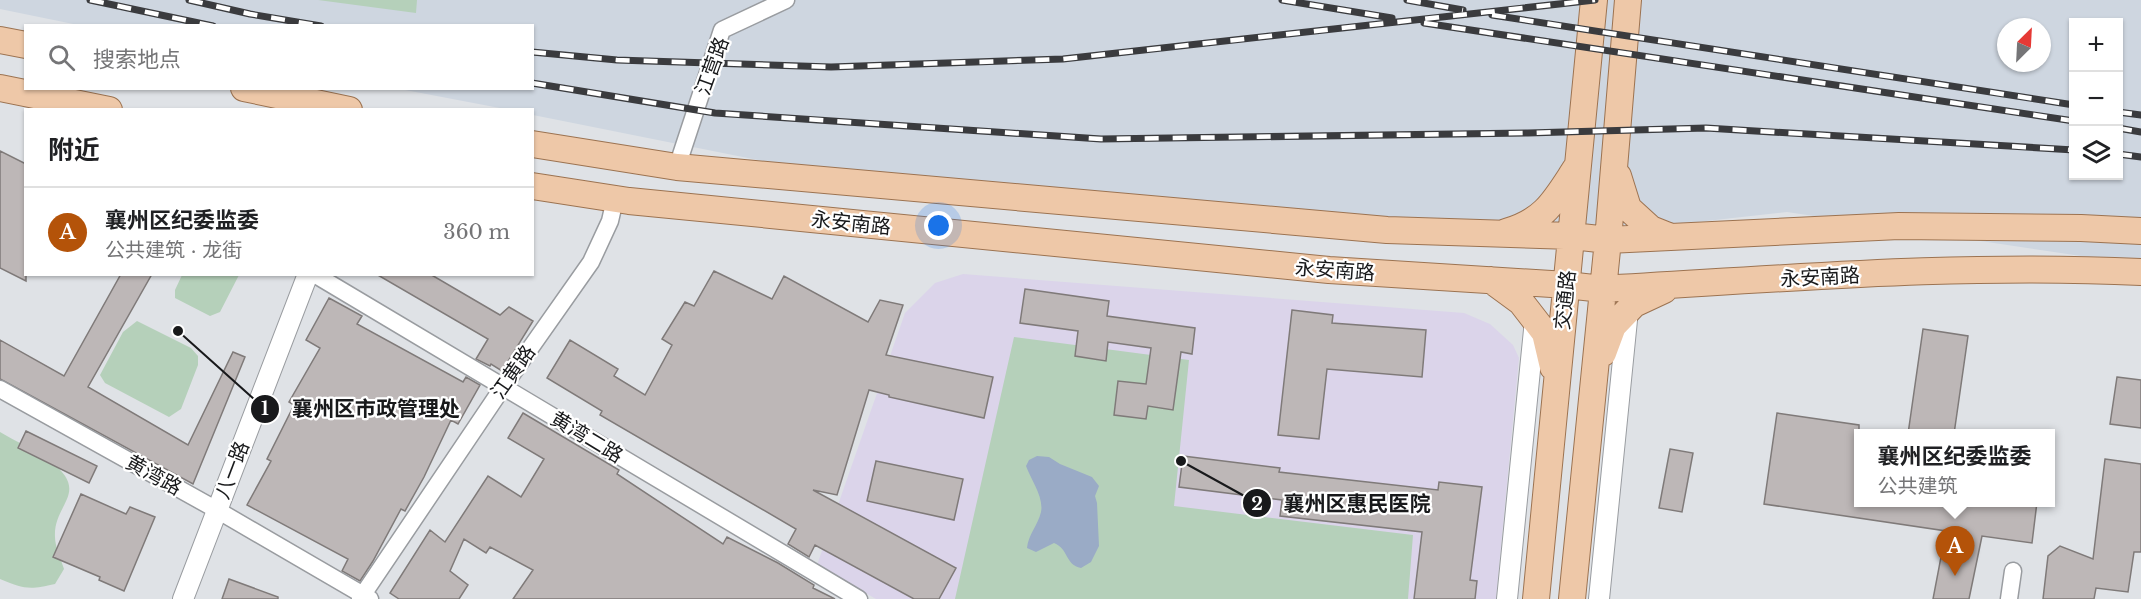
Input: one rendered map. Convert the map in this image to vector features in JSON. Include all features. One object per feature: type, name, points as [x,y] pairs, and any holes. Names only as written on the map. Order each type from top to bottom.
[{"type":"main road","name":"交通路","points":[[1536,599],[1594,0]]},
{"type":"main road","name":"交通路","points":[[1572,599],[1608,240],[1628,0]]},
{"type":"main road","points":[[0,40],[24,45]]},
{"type":"main road","points":[[0,88],[100,108]]},
{"type":"main road","points":[[254,90],[339,108]]},
{"type":"main road","name":"永安南路","points":[[534,144],[677,167],[1387,230],[1572,236],[1608,240],[1899,226],[2141,231]]},
{"type":"main road","points":[[1614,162],[1628,208],[1651,229],[1672,237]]},
{"type":"main road","points":[[1498,234],[1522,227],[1548,211],[1578,165]]},
{"type":"main road","name":"永安南路","points":[[534,186],[615,199],[1329,270],[1602,289],[1897,273],[2081,269],[2141,272]]},
{"type":"main road","points":[[1491,280],[1521,302],[1545,333],[1557,382]]},
{"type":"main road","points":[[1593,384],[1613,326],[1634,304],[1676,285]]},
{"type":"street","name":"江营路","points":[[677,167],[722,30],[786,0]]},
{"type":"street","name":"江黄路","points":[[364,597],[503,387],[591,262],[610,220],[615,199]]},
{"type":"street","name":"八一路","points":[[183,599],[307,276]]},
{"type":"street","name":"黄湾二路","points":[[317,276],[859,599]]},
{"type":"street","points":[[1599,599],[1628,310]]},
{"type":"street","points":[[1507,599],[1534,320]]},
{"type":"street","name":"黄湾路","points":[[0,389],[217,510],[364,597]]},
{"type":"street","points":[[2009,599],[2013,571]]},
{"type":"shaded area","points":[[0,0],[2141,0],[2141,265],[1787,212],[1572,236],[982,205],[534,115],[534,108],[500,108],[405,90],[534,90],[534,24],[73,24],[0,9]]},
{"type":"shaded area","points":[[963,274],[1464,313],[1490,324],[1513,345],[1519,358],[1496,599],[876,599],[817,565],[905,313],[935,283]]},
{"type":"green space","points":[[318,0],[417,0],[416,13]]},
{"type":"green space","points":[[181,276],[238,276],[220,312],[210,316],[175,298],[175,290]]},
{"type":"green space","points":[[137,321],[191,348],[198,356],[198,365],[181,409],[169,417],[105,383],[100,375],[123,332]]},
{"type":"green space","points":[[1014,337],[1189,360],[1174,506],[1413,535],[1408,599],[955,599]]},
{"type":"green space","points":[[0,432],[49,460],[62,471],[68,481],[69,490],[56,525],[55,537],[64,569],[55,584],[27,588],[0,579]]},
{"type":"water","points":[[1037,456],[1049,457],[1092,477],[1099,486],[1095,496],[1099,546],[1091,562],[1081,568],[1072,564],[1062,549],[1054,543],[1036,552],[1027,548],[1041,512],[1041,500],[1026,466],[1029,460]]},
{"type":"building","points":[[0,151],[24,163],[24,276],[26,276],[26,281],[0,268]]},
{"type":"building","points":[[714,271],[772,299],[784,276],[868,322],[880,300],[903,305],[886,355],[993,377],[984,418],[889,397],[889,395],[869,390],[837,495],[813,490],[956,568],[939,599],[914,599],[815,545],[809,557],[788,544],[796,529],[600,415],[602,411],[547,378],[570,340],[618,369],[614,376],[645,395],[672,345],[662,339],[685,302],[694,306]]},
{"type":"building","points":[[120,276],[151,276],[88,387],[188,445],[233,352],[245,357],[193,484],[0,379],[0,340],[64,376]]},
{"type":"building","points":[[379,276],[433,276],[500,315],[509,307],[533,321],[502,371],[476,359],[488,339]]},
{"type":"building","points":[[1025,289],[1109,301],[1107,316],[1195,328],[1192,354],[1181,352],[1173,410],[1148,406],[1146,419],[1114,415],[1118,381],[1146,384],[1151,348],[1108,342],[1106,361],[1075,356],[1078,331],[1020,323]]},
{"type":"building","points":[[329,298],[362,316],[357,324],[463,382],[466,377],[480,385],[458,424],[451,420],[405,511],[401,509],[360,581],[342,571],[348,559],[247,505],[271,461],[267,459],[294,405],[289,402],[320,348],[306,340]]},
{"type":"building","points":[[1292,310],[1333,315],[1332,323],[1426,330],[1422,377],[1327,369],[1319,439],[1278,435]]},
{"type":"building","points":[[1923,329],[1968,336],[1955,429],[1909,429]]},
{"type":"building","points":[[2117,377],[2141,380],[2141,428],[2110,424]]},
{"type":"building","points":[[523,413],[619,470],[617,474],[723,544],[727,537],[778,563],[814,585],[813,588],[835,599],[513,599],[533,570],[490,547],[486,553],[464,539],[450,571],[468,585],[459,599],[399,599],[390,593],[430,530],[445,542],[488,476],[521,497],[544,459],[508,438]]},
{"type":"building","points":[[1777,413],[1859,425],[1859,429],[1854,429],[1854,507],[2036,507],[2032,543],[1982,536],[1969,599],[1933,599],[1946,531],[1764,504]]},
{"type":"building","points":[[26,431],[97,466],[89,483],[18,448]]},
{"type":"building","points":[[1670,449],[1693,453],[1682,512],[1659,508]]},
{"type":"building","points":[[1183,456],[1280,468],[1279,472],[1438,490],[1439,482],[1482,487],[1470,580],[1477,581],[1475,599],[1414,599],[1422,532],[1280,516],[1282,500],[1179,487]]},
{"type":"building","points":[[2105,459],[2141,464],[2141,552],[2134,552],[2128,592],[2096,588],[2094,599],[2043,599],[2048,556],[2060,546],[2093,559]]},
{"type":"building","points":[[876,461],[963,479],[954,520],[867,501]]},
{"type":"building","points":[[81,494],[126,514],[130,507],[155,517],[124,591],[99,580],[100,577],[53,557]]},
{"type":"building","points":[[229,579],[278,597],[278,599],[222,599]]},
{"type":"railway","points":[[90,0],[204,24]]},
{"type":"railway","points":[[189,0],[309,24]]},
{"type":"railway","points":[[1282,0],[1392,18]]},
{"type":"railway","points":[[1407,0],[1463,10]]},
{"type":"railway","points":[[534,52],[617,60],[831,67],[1063,59],[1595,0]]},
{"type":"railway","points":[[1492,15],[2069,104]]},
{"type":"railway","points":[[1424,23],[2069,120]]},
{"type":"railway","points":[[534,83],[715,113],[1101,139],[1706,128],[2069,150]]},
{"type":"railway","points":[[2123,113],[2141,115]]},
{"type":"railway","points":[[2123,129],[2141,132]]},
{"type":"railway","points":[[2123,155],[2141,157]]},
{"type":"place","name":"襄州区市政管理处","points":[[178,331]]},
{"type":"place","name":"襄州区惠民医院","points":[[1181,461]]},
{"type":"place","name":"襄州区纪委监委","points":[[1955,576]]}]
